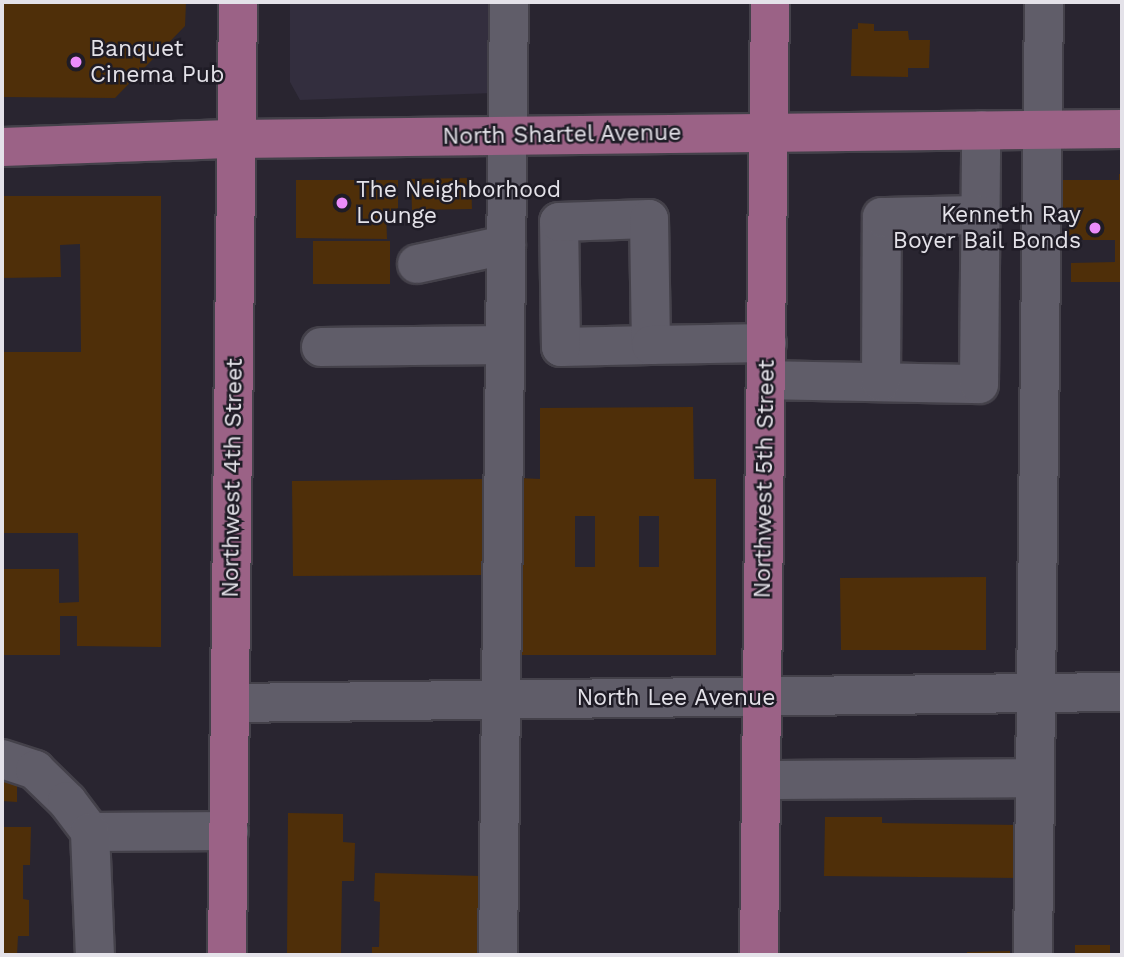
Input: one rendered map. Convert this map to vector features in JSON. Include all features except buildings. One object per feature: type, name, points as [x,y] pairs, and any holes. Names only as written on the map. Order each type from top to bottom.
[{"type":"main road","name":"Northwest 4th Street","points":[[227,955],[238,2]]},
{"type":"main road","name":"Northwest 5th Street","points":[[759,955],[770,2]]},
{"type":"main road","name":"North Shartel Avenue","points":[[2,147],[236,139],[1122,129]]},
{"type":"street","points":[[498,955],[509,2]]},
{"type":"street","points":[[1033,955],[1044,2]]},
{"type":"street","points":[[651,345],[766,361],[881,382],[979,383],[981,130]]},
{"type":"street","points":[[881,382],[882,217],[980,215]]},
{"type":"street","points":[[417,264],[506,245]]},
{"type":"street","points":[[321,347],[505,345]]},
{"type":"street","name":"North Lee Avenue","points":[[230,703],[1122,692]]},
{"type":"street","points":[[2,759],[35,770],[66,801],[90,832],[95,955]]},
{"type":"street","points":[[761,780],[1035,778]]},
{"type":"street","points":[[90,832],[229,831]]},
{"type":"shaded area","points":[[290,2],[494,2],[493,93],[300,100],[290,82]]},
{"type":"place","name":"Banquet Cinema Pub","points":[[76,62]]},
{"type":"place","name":"The Neighborhood Lounge","points":[[342,203]]},
{"type":"place","name":"Kenneth Ray Boyer Bail Bonds","points":[[1095,228]]}]
